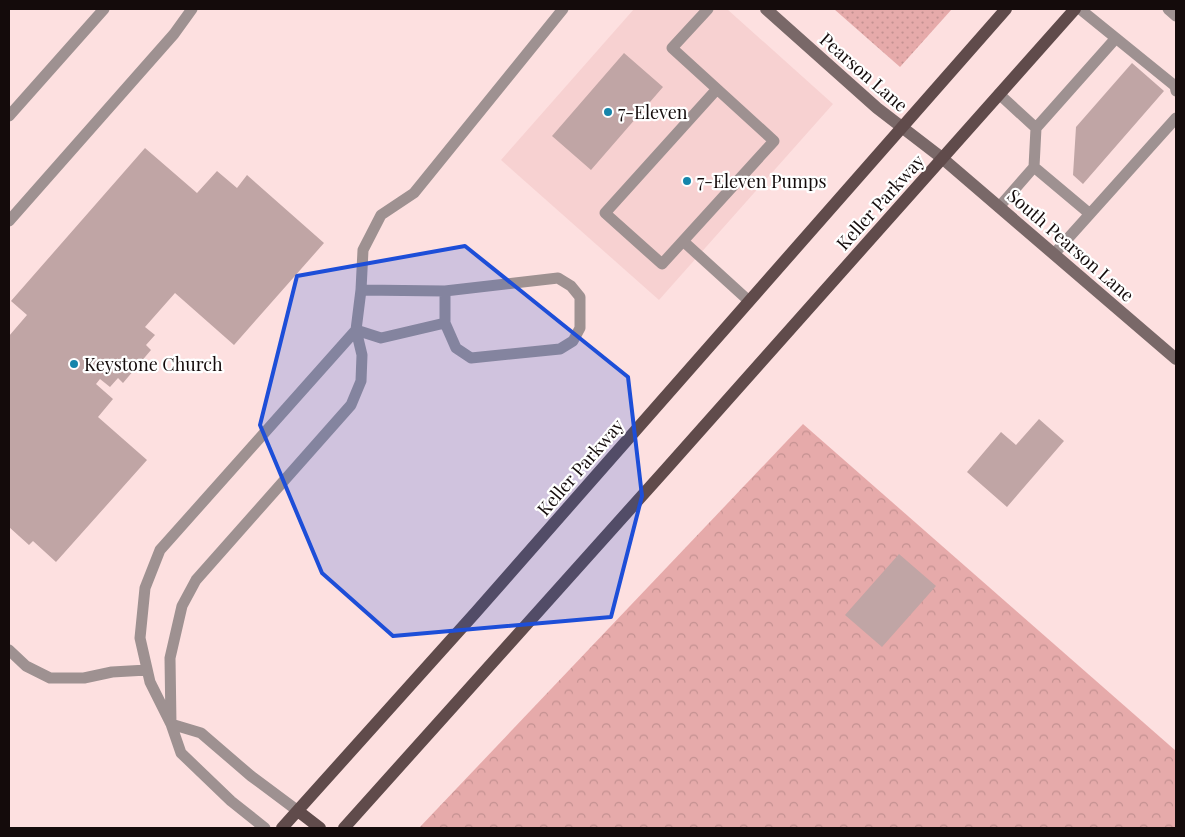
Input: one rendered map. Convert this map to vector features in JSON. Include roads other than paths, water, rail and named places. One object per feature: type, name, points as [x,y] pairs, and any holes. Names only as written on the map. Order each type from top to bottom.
[{"type":"main road","name":"Keller Parkway","points":[[282,828],[482,605],[1006,9]]},
{"type":"main road","name":"Keller Parkway","points":[[344,828],[1075,9]]},
{"type":"main road","points":[[298,811],[320,828]]},
{"type":"street","name":"Pearson Lane","points":[[766,9],[878,108],[942,158]]},
{"type":"street","name":"South Pearson Lane","points":[[942,158],[1176,359]]},
{"type":"lane","points":[[9,116],[104,9]]},
{"type":"lane","points":[[9,221],[174,34],[192,9]]},
{"type":"lane","points":[[171,724],[170,658],[182,606],[196,580],[351,405],[361,381],[362,355],[356,330],[363,250],[381,215],[414,193],[563,9]]},
{"type":"lane","points":[[708,9],[672,48],[717,89],[774,141],[662,264],[605,213],[717,89]]},
{"type":"lane","points":[[1080,9],[1175,86],[1176,91]]},
{"type":"lane","points":[[1168,9],[1176,16]]},
{"type":"lane","points":[[999,207],[1034,167],[1036,128],[1116,38]]},
{"type":"lane","points":[[999,94],[1036,128]]},
{"type":"lane","points":[[1054,254],[1176,118]]},
{"type":"lane","points":[[1034,167],[1090,214]]},
{"type":"lane","points":[[683,241],[749,302]]},
{"type":"lane","points":[[360,290],[445,291],[558,278],[571,286],[580,297],[580,328],[573,341],[560,349],[471,358],[456,348],[445,323],[445,291]]},
{"type":"lane","points":[[356,330],[381,338],[445,323]]},
{"type":"lane","points":[[264,828],[181,753],[171,724],[153,689],[147,670],[140,638],[144,588],[160,550],[356,330]]},
{"type":"lane","points":[[9,650],[26,666],[50,678],[84,678],[112,672],[147,670]]},
{"type":"lane","points":[[171,724],[201,733],[251,776],[298,811]]},
{"type":"place","name":"7-Eleven","points":[[608,112]]},
{"type":"place","name":"7-Eleven Pumps","points":[[687,181]]},
{"type":"place","name":"Keystone Church","points":[[74,364]]}]
